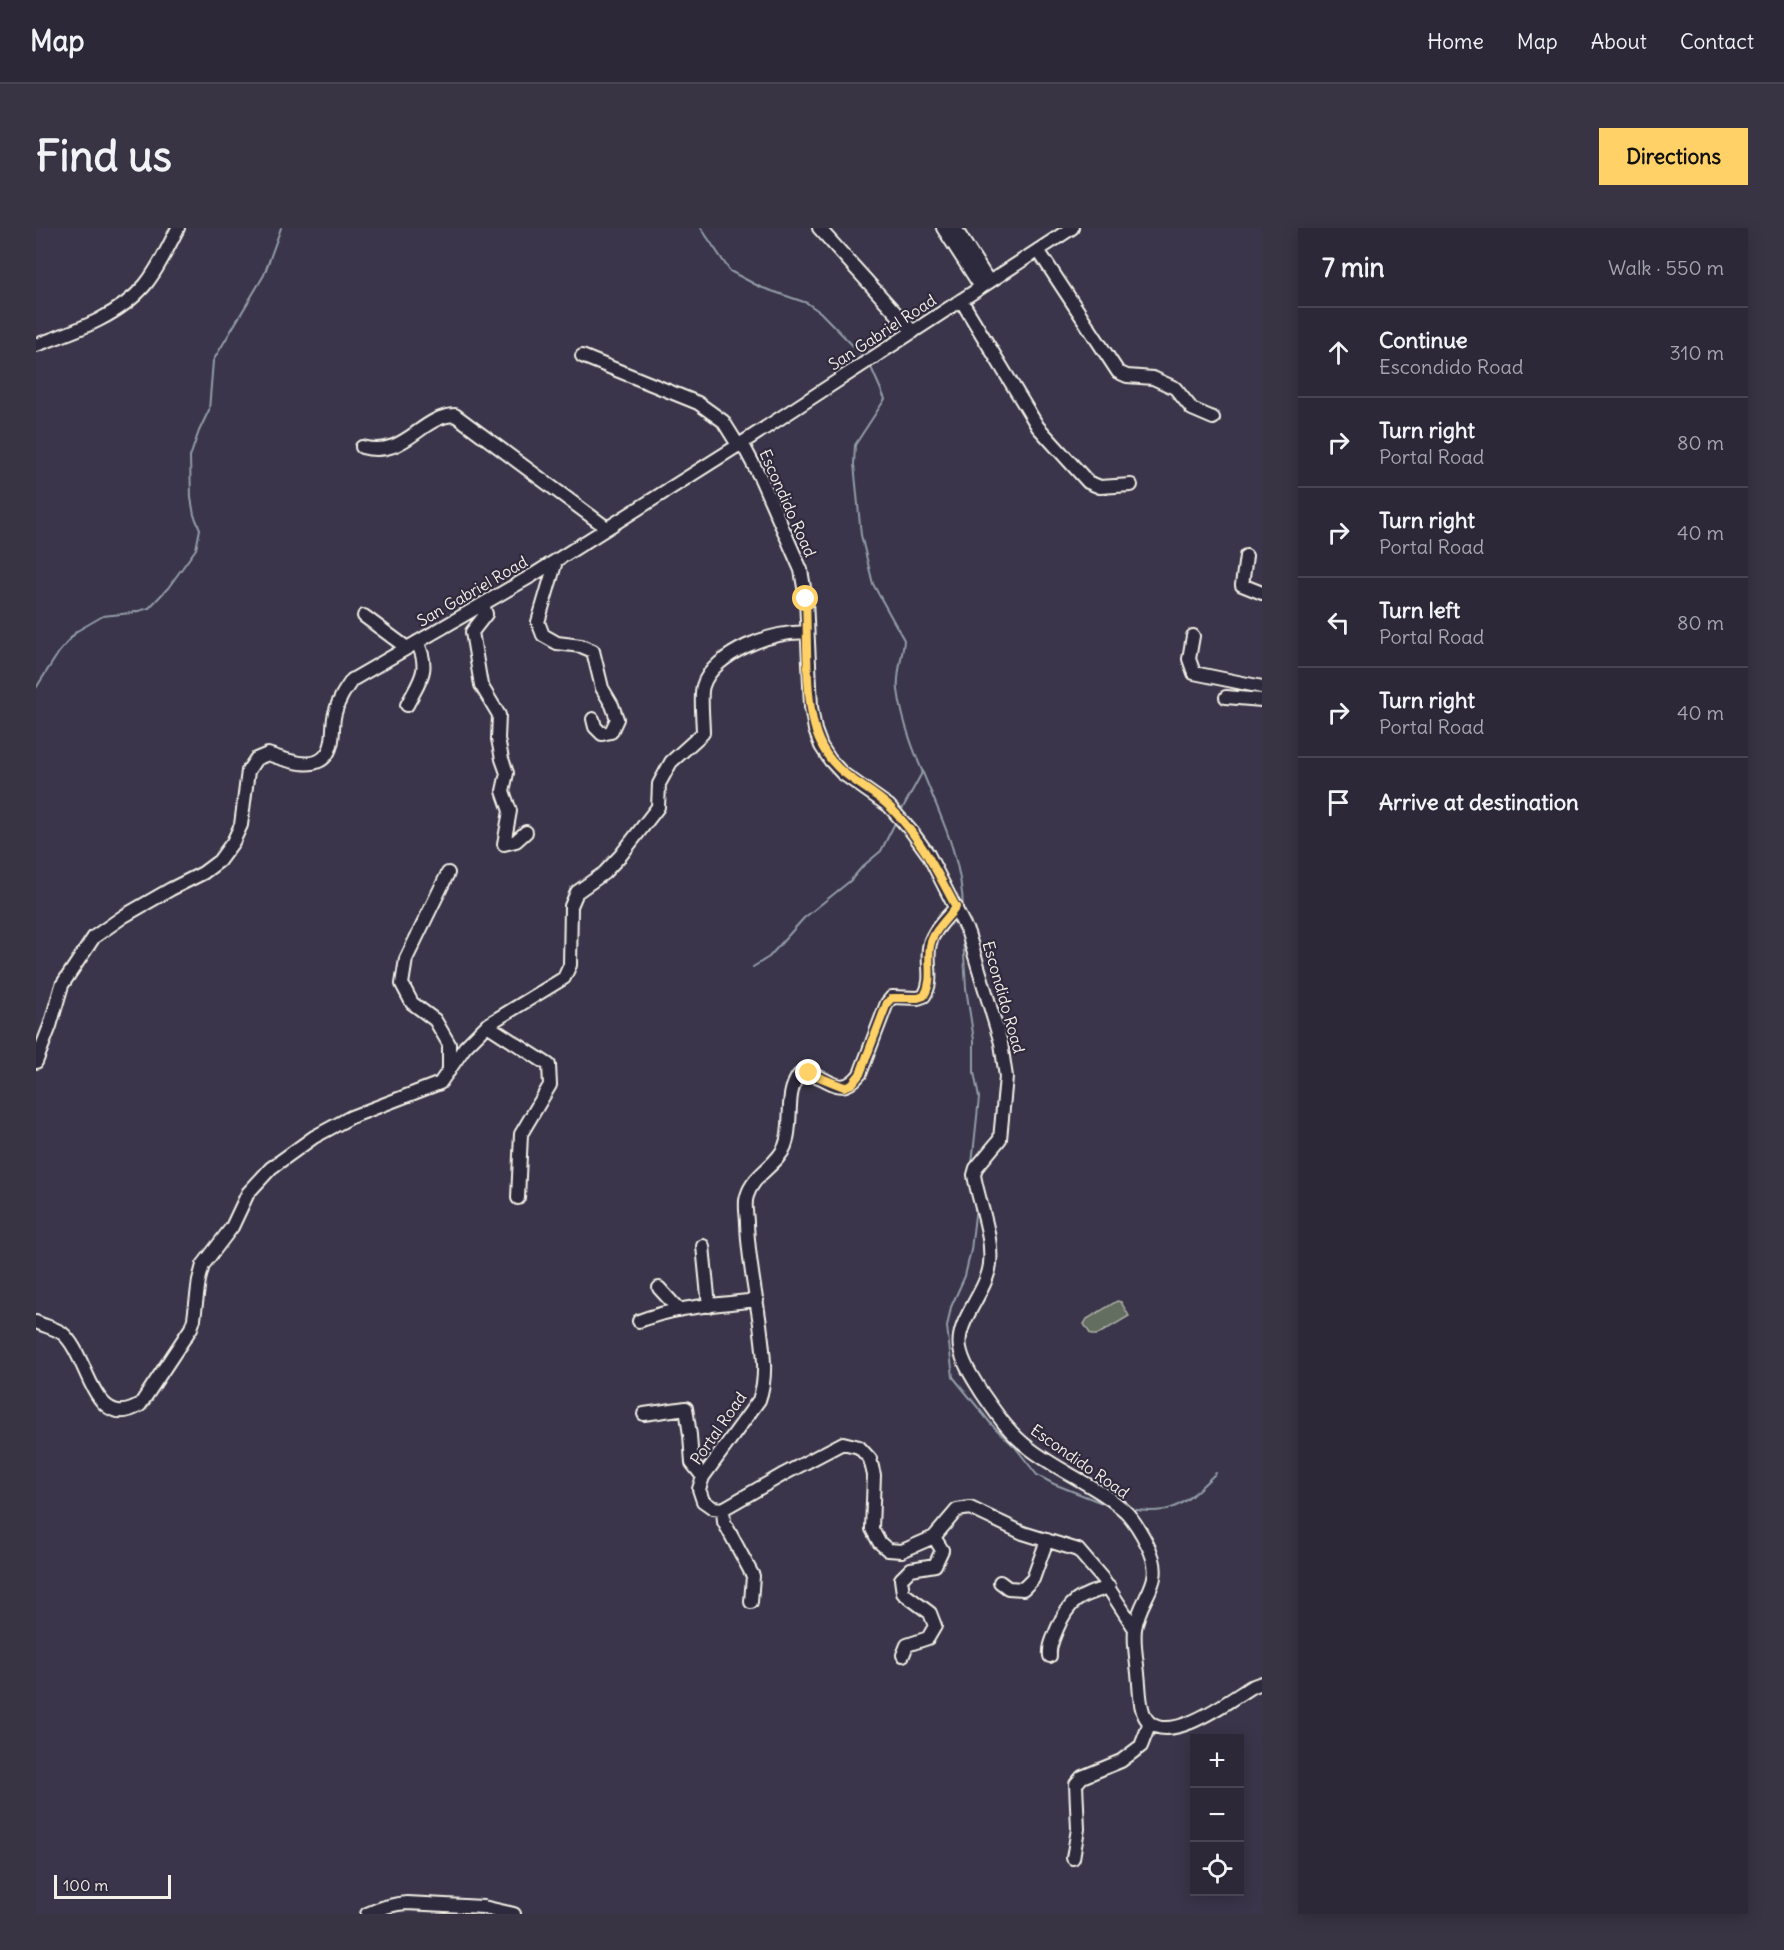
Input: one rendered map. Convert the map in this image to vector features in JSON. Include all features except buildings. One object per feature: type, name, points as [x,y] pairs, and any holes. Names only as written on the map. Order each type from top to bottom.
[{"type":"street","points":[[36,345],[88,325],[128,302],[152,274],[178,228]]},
{"type":"street","points":[[819,228],[913,332]]},
{"type":"street","points":[[943,228],[985,285]]},
{"type":"street","points":[[955,228],[985,285]]},
{"type":"street","name":"San Gabriel Road","points":[[36,1062],[51,1026],[62,985],[94,938],[124,916],[203,873],[219,861],[233,842],[241,825],[248,771],[256,759],[268,754],[289,761],[310,764],[324,759],[331,746],[335,713],[352,680],[556,561],[1072,228]]},
{"type":"street","points":[[1038,250],[1118,372],[1127,376],[1153,378],[1175,388],[1192,409],[1213,418]]},
{"type":"street","points":[[961,300],[1038,427],[1088,482],[1100,487],[1131,485]]},
{"type":"street","name":"Escondido Road","points":[[582,356],[698,403],[723,421],[740,444],[797,559],[806,599],[813,721],[818,738],[825,753],[848,778],[889,806],[912,832],[928,854],[968,933],[1001,1042],[1006,1077],[1000,1139],[976,1168],[974,1175],[986,1225],[990,1264],[985,1283],[961,1333],[960,1351],[979,1388],[1009,1430],[1030,1449],[1078,1478],[1127,1514],[1146,1543],[1155,1562],[1155,1574],[1135,1629],[1140,1697],[1149,1723]]},
{"type":"street","points":[[362,447],[376,451],[396,446],[444,416],[455,415],[607,528]]},
{"type":"street","points":[[1246,556],[1242,570],[1242,585],[1262,593]]},
{"type":"street","points":[[556,561],[538,622],[543,635],[557,643],[581,646],[593,651],[602,688],[617,719],[611,732],[602,734],[595,727],[593,718]]},
{"type":"street","points":[[483,605],[486,614],[472,632],[481,686],[499,715],[498,739],[507,773],[503,791],[510,811],[504,844],[516,841],[526,832]]},
{"type":"street","points":[[364,616],[412,645],[424,657],[422,675],[407,705]]},
{"type":"street","points":[[36,1322],[61,1332],[70,1342],[105,1406],[116,1411],[129,1411],[140,1405],[191,1328],[203,1265],[232,1227],[248,1193],[260,1178],[287,1155],[351,1117],[440,1083],[465,1047],[487,1025],[564,978],[570,966],[571,906],[577,892],[604,873],[658,807],[659,784],[671,762],[703,733],[703,686],[717,664],[731,653],[757,641],[778,635],[807,633]]},
{"type":"street","points":[[1193,636],[1189,659],[1194,673],[1262,687]]},
{"type":"street","points":[[1226,697],[1262,700]]},
{"type":"street","points":[[448,873],[406,959],[402,984],[412,1003],[435,1020],[449,1044],[449,1071]]},
{"type":"street","name":"Portal Road","points":[[723,1509],[712,1508],[703,1501],[699,1489],[703,1477],[759,1400],[764,1386],[764,1358],[748,1235],[746,1197],[756,1179],[785,1148],[794,1081],[799,1075],[809,1073],[844,1087],[852,1084],[860,1074],[887,1003],[892,998],[924,996],[930,981],[930,943],[936,931],[956,907]]},
{"type":"street","points":[[487,1025],[549,1065],[550,1085],[521,1134],[518,1198]]},
{"type":"street","points":[[703,1246],[709,1306]]},
{"type":"street","points":[[660,1288],[679,1310]]},
{"type":"street","points":[[639,1321],[654,1315],[679,1310],[757,1300]]},
{"type":"street","points":[[644,1414],[686,1408],[692,1463],[703,1477]]},
{"type":"street","points":[[751,1602],[753,1576],[724,1522],[723,1509],[843,1443],[859,1447],[870,1459],[874,1475],[872,1529],[879,1542],[888,1550],[902,1551],[934,1537],[957,1510],[970,1508],[1023,1533],[1078,1550],[1109,1587],[1135,1629]]},
{"type":"street","points":[[903,1655],[907,1645],[928,1638],[935,1626],[930,1613],[903,1593],[901,1579],[911,1569],[935,1565],[942,1550],[934,1537]]},
{"type":"street","points":[[1000,1582],[1008,1588],[1023,1589],[1033,1578],[1047,1540]]},
{"type":"street","points":[[1050,1656],[1049,1646],[1065,1610],[1083,1595],[1109,1587]]},
{"type":"street","points":[[1073,1858],[1078,1829],[1076,1784],[1082,1777],[1121,1761],[1141,1746],[1149,1723],[1162,1728],[1181,1727],[1262,1683]]},
{"type":"street","points":[[367,1914],[379,1908],[407,1903],[483,1907],[514,1914]]},
{"type":"green space","points":[[1117,1301],[1121,1302],[1129,1316],[1097,1335],[1091,1335],[1084,1324],[1087,1319]]},
{"type":"waterway","points":[[36,688],[59,652],[77,631],[103,616],[131,613],[149,608],[168,588],[196,549],[200,529],[194,515],[191,498],[190,457],[209,410],[213,361],[264,275],[281,228]]},
{"type":"waterway","points":[[701,228],[730,271],[760,287],[807,303],[820,312],[865,358]]},
{"type":"waterway","points":[[870,365],[885,399],[855,445],[854,464],[861,535],[873,584],[904,640],[898,684],[904,718],[912,746],[954,854],[961,882],[963,911]]},
{"type":"waterway","points":[[900,813],[923,771]]},
{"type":"waterway","points":[[753,967],[769,957],[804,918],[850,881],[881,851],[896,821]]},
{"type":"waterway","points":[[963,938],[966,988],[974,1040],[974,1072],[979,1098],[972,1164]]},
{"type":"waterway","points":[[976,1206],[971,1250],[965,1276],[951,1307],[947,1327],[953,1377],[1037,1475],[1110,1506]]},
{"type":"waterway","points":[[1130,1509],[1145,1511],[1169,1509],[1187,1499],[1216,1473]]},
{"type":"route","points":[[806,599],[811,707],[815,730],[821,746],[842,773],[889,806],[912,832],[928,854],[956,907],[936,931],[930,943],[930,981],[924,996],[892,998],[887,1003],[860,1074],[852,1084],[844,1087],[817,1074],[809,1073]]}]
